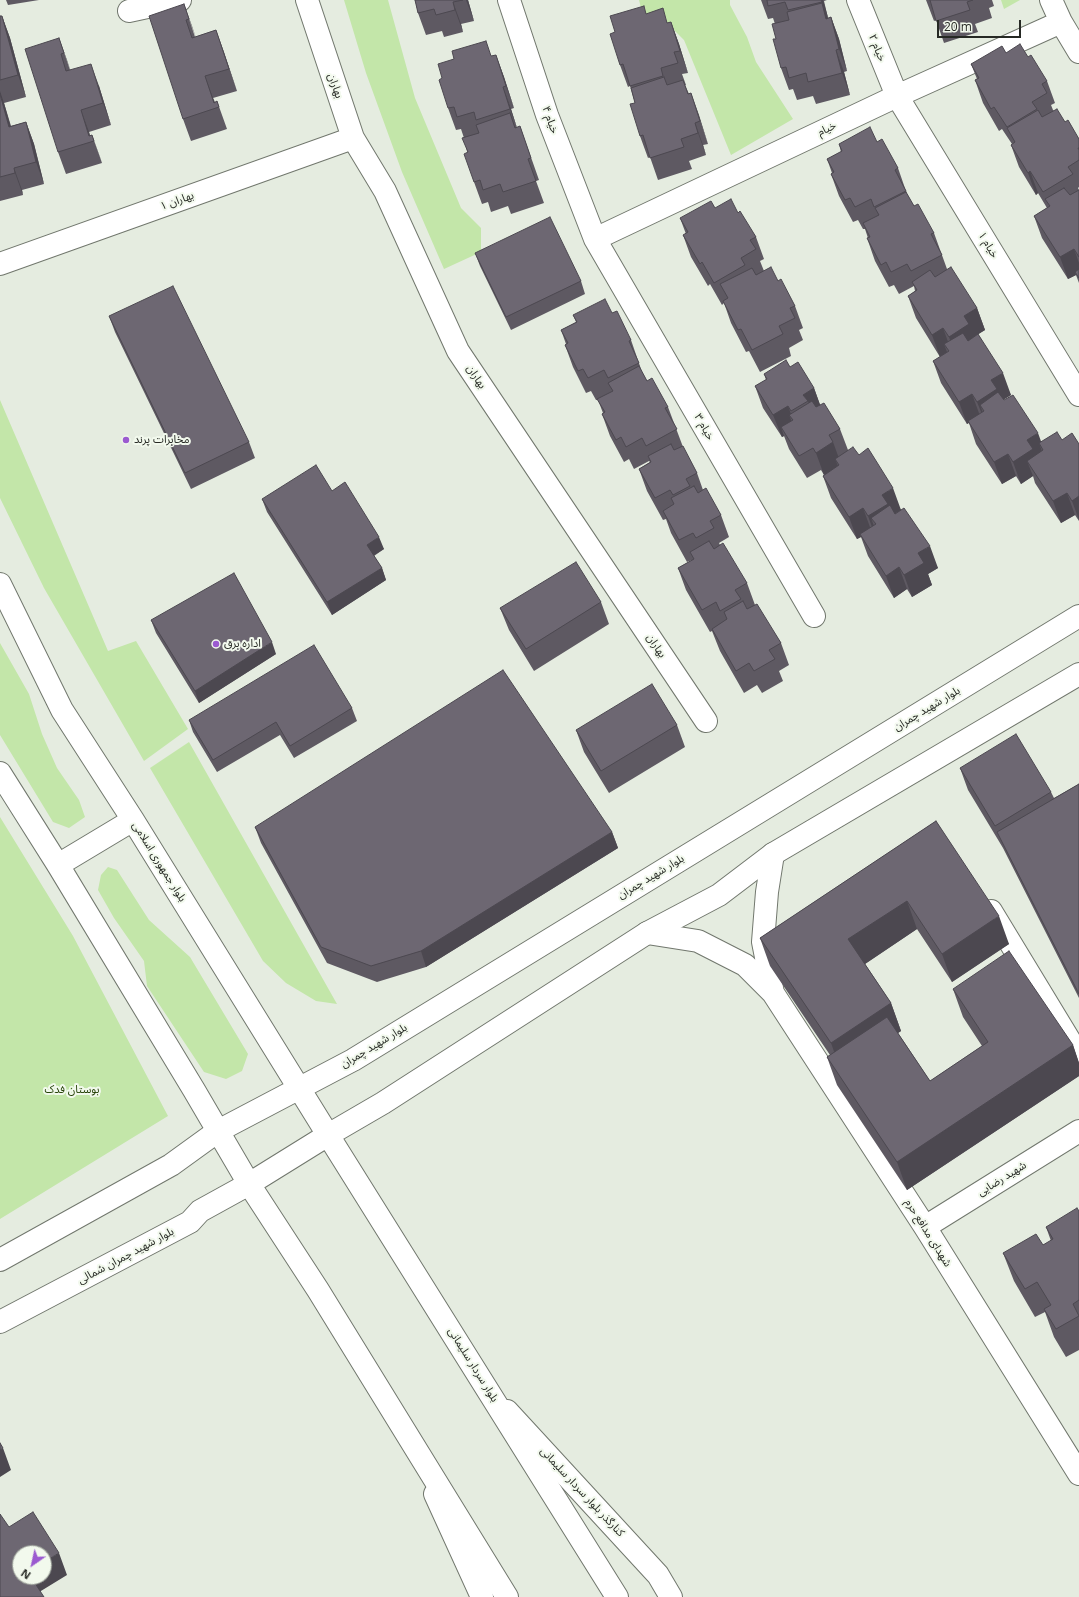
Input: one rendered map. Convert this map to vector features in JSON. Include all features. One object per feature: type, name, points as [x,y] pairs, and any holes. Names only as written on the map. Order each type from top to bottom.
[{"type":"main road","points":[[129,11],[180,0]]},
{"type":"main road","name":"بهاران","points":[[307,0],[353,138],[385,191],[458,351],[706,720]]},
{"type":"main road","name":"خیام ۴","points":[[509,0],[547,115],[595,239]]},
{"type":"main road","name":"خیام ۲","points":[[858,0],[897,96]]},
{"type":"main road","points":[[1051,0],[1061,22],[1079,52]]},
{"type":"main road","name":"خیام","points":[[595,239],[897,96],[1061,22]]},
{"type":"main road","name":"خیام ۱","points":[[897,96],[1079,395]]},
{"type":"main road","name":"بهاران ۱","points":[[0,264],[353,138]]},
{"type":"main road","name":"خیام ۳","points":[[595,239],[814,616]]},
{"type":"main road","name":"بلوار جمهوری اسلامی","points":[[0,584],[62,710],[133,820],[328,1135]]},
{"type":"main road","name":"بلوار شهید چمران","points":[[218,1131],[353,1060],[1079,616]]},
{"type":"main road","points":[[249,1184],[383,1103],[647,933],[719,895],[773,854],[1079,674]]},
{"type":"main road","points":[[0,773],[58,865],[249,1184],[318,1290],[414,1448],[508,1597]]},
{"type":"main road","points":[[58,865],[133,820]]},
{"type":"main road","points":[[773,854],[767,892],[763,942],[773,994]]},
{"type":"main road","points":[[981,894],[1079,1056]]},
{"type":"main road","points":[[647,933],[698,941],[745,964],[773,994]]},
{"type":"main road","name":"شهدای مدافع حرم","points":[[773,994],[925,1227],[1079,1474]]},
{"type":"main road","points":[[0,1260],[171,1165],[218,1131]]},
{"type":"main road","name":"شهید رضایی","points":[[925,1227],[1079,1131]]},
{"type":"main road","name":"بلوار سردار سلیمانی","points":[[328,1135],[617,1597]]},
{"type":"main road","name":"بلوار شهید چمران شمالی","points":[[0,1322],[190,1222],[200,1211],[249,1184]]},
{"type":"main road","name":"کنارگذر بلوار سردار سلیمانی","points":[[488,1390],[658,1575],[671,1597]]},
{"type":"main road","points":[[414,1448],[482,1597]]},
{"type":"green space","points":[[344,0],[388,0],[415,98],[461,208],[481,228],[481,252],[444,269],[402,172],[366,73]]},
{"type":"green space","points":[[639,0],[730,0],[730,5],[747,37],[756,62],[793,119],[731,155],[684,40],[671,27],[644,20]]},
{"type":"green space","points":[[1001,0],[1020,0],[1004,9]]},
{"type":"green space","points":[[0,400],[108,651],[136,641],[188,729],[144,761],[44,588],[0,498]]},
{"type":"green space","points":[[0,643],[29,694],[42,734],[57,768],[79,800],[85,817],[69,828],[53,822],[0,735]]},
{"type":"green space","points":[[189,742],[337,1004],[316,1001],[286,983],[263,961],[150,768]]},
{"type":"green space","name":"بوستان فدک","points":[[0,817],[73,936],[168,1116],[0,1219]]},
{"type":"green space","points":[[108,867],[117,870],[149,920],[190,957],[248,1054],[242,1071],[226,1079],[204,1072],[147,986],[144,961],[114,918],[98,890],[101,875]]},
{"type":"building","points":[[415,0],[463,0],[453,2],[455,10],[436,15],[434,9],[418,13]]},
{"type":"building","points":[[767,0],[821,0],[822,2],[788,10],[785,2],[768,6]]},
{"type":"building","points":[[930,0],[973,0],[967,2],[970,10],[936,21]]},
{"type":"building","points":[[822,3],[826,19],[831,17],[839,49],[836,50],[842,73],[808,82],[806,73],[789,78],[786,67],[781,68],[773,39],[776,39],[772,24],[789,20],[787,12]]},
{"type":"building","points":[[184,4],[189,19],[186,20],[192,38],[216,30],[229,69],[205,76],[214,103],[217,101],[219,107],[183,119],[149,16]]},
{"type":"building","points":[[644,6],[646,14],[663,8],[667,23],[671,22],[680,51],[674,52],[678,63],[661,68],[663,76],[630,86],[623,64],[620,65],[610,34],[615,32],[610,16]]},
{"type":"building","points":[[0,16],[2,16],[18,75],[0,80]]},
{"type":"building","points":[[59,38],[64,53],[61,54],[66,71],[91,64],[103,103],[81,110],[89,136],[92,135],[94,141],[58,152],[25,49]]},
{"type":"building","points":[[486,41],[491,56],[496,55],[506,86],[503,87],[510,109],[476,120],[474,112],[457,117],[454,107],[448,108],[439,80],[442,78],[438,64],[454,59],[452,51]]},
{"type":"building","points":[[1020,44],[1028,57],[1031,55],[1047,81],[1042,84],[1047,93],[1032,102],[1037,109],[1007,127],[994,107],[991,109],[975,80],[979,78],[971,64],[1002,46],[1006,53]]},
{"type":"building","points":[[664,77],[667,85],[683,80],[688,94],[691,93],[700,121],[695,123],[698,133],[681,139],[684,147],[650,158],[643,135],[640,136],[630,104],[635,103],[631,88]]},
{"type":"building","points":[[0,94],[9,127],[26,122],[36,162],[14,168],[15,173],[0,177]]},
{"type":"building","points":[[1057,109],[1065,122],[1068,120],[1079,139],[1079,160],[1068,167],[1073,174],[1043,192],[1030,171],[1028,173],[1011,145],[1015,142],[1007,128],[1038,110],[1042,117]]},
{"type":"building","points":[[510,113],[515,128],[520,126],[531,158],[528,159],[536,181],[503,192],[500,184],[483,190],[480,180],[474,182],[464,154],[468,152],[462,138],[479,133],[476,125]]},
{"type":"building","points":[[870,127],[877,142],[882,139],[898,168],[895,170],[906,191],[874,207],[871,199],[855,207],[850,198],[845,200],[831,174],[834,172],[827,159],[842,151],[839,144]]},
{"type":"building","points":[[1064,188],[1070,195],[1079,190],[1079,257],[1074,249],[1060,257],[1034,216],[1050,206],[1045,199]]},
{"type":"building","points":[[906,192],[914,206],[918,204],[934,233],[931,234],[942,255],[911,271],[907,264],[891,272],[886,262],[881,265],[867,238],[870,237],[863,223],[879,215],[875,208]]},
{"type":"building","points":[[731,199],[738,213],[740,211],[756,237],[750,240],[756,249],[741,258],[745,265],[714,283],[702,262],[700,264],[683,235],[688,232],[680,218],[711,201],[715,208]]},
{"type":"building","points":[[550,217],[581,281],[506,317],[475,253]]},
{"type":"building","points":[[771,267],[778,281],[781,279],[795,306],[790,308],[795,318],[779,326],[783,334],[752,350],[741,329],[738,330],[723,301],[728,298],[720,284],[752,268],[756,275]]},
{"type":"building","points":[[951,267],[977,308],[964,316],[969,324],[949,337],[943,328],[932,335],[908,296],[917,290],[912,282],[930,270],[935,277]]},
{"type":"building","points":[[1079,269],[1079,278],[1075,272]]},
{"type":"building","points":[[173,286],[249,442],[185,473],[109,316]]},
{"type":"building","points":[[605,299],[612,313],[617,311],[631,340],[629,341],[639,363],[608,378],[604,370],[588,378],[583,369],[578,371],[565,345],[568,343],[561,330],[577,322],[573,315]]},
{"type":"building","points":[[963,333],[968,341],[978,334],[1003,373],[991,380],[997,389],[977,402],[972,394],[959,402],[933,361],[949,351],[944,344]]},
{"type":"building","points":[[786,360],[790,367],[798,362],[814,388],[803,395],[808,401],[791,411],[788,406],[773,415],[755,386],[767,379],[764,374]]},
{"type":"building","points":[[639,366],[647,381],[652,378],[668,407],[665,408],[677,429],[646,446],[642,438],[626,447],[621,437],[616,440],[602,414],[605,412],[597,399],[613,391],[608,383]]},
{"type":"building","points":[[998,392],[1004,400],[1013,395],[1038,433],[1027,440],[1033,449],[1013,462],[1008,454],[994,462],[968,421],[984,411],[980,405]]},
{"type":"building","points":[[812,401],[816,407],[824,403],[840,429],[829,435],[833,442],[816,453],[813,448],[799,456],[781,427],[793,420],[789,415]]},
{"type":"building","points":[[1057,432],[1062,440],[1072,433],[1079,444],[1079,496],[1072,501],[1067,493],[1053,501],[1027,461],[1043,450],[1039,443]]},
{"type":"building","points":[[671,444],[674,450],[683,446],[697,473],[686,479],[690,486],[673,495],[670,490],[655,498],[639,469],[651,462],[648,456]]},
{"type":"building","points":[[853,447],[859,455],[868,448],[893,488],[882,495],[888,504],[868,516],[863,508],[849,517],[823,476],[839,465],[835,459]]},
{"type":"building","points":[[316,465],[332,491],[345,482],[379,537],[367,545],[382,568],[327,602],[262,499]]},
{"type":"building","points":[[694,486],[698,493],[706,488],[721,515],[710,521],[714,528],[696,538],[693,533],[679,540],[663,511],[674,504],[671,498]]},
{"type":"building","points":[[890,505],[895,514],[904,508],[930,546],[918,553],[924,563],[904,575],[899,567],[886,576],[860,534],[876,524],[871,518]]},
{"type":"building","points":[[709,541],[714,549],[723,543],[747,583],[735,590],[741,599],[720,611],[716,602],[702,610],[678,568],[694,559],[690,552]]},
{"type":"building","points":[[576,562],[601,602],[526,649],[500,608]]},
{"type":"building","name":"اداره برق","points":[[234,573],[272,642],[195,691],[151,620]]},
{"type":"building","points":[[743,601],[747,609],[757,604],[781,643],[769,650],[775,659],[754,671],[749,663],[736,671],[712,629],[727,619],[724,612]]},
{"type":"building","points":[[314,645],[352,708],[290,746],[276,722],[213,760],[189,720]]},
{"type":"building","points":[[503,670],[612,832],[421,951],[371,966],[321,947],[255,827]]},
{"type":"building","points":[[652,684],[677,725],[601,771],[576,730]]},
{"type":"building","points":[[1016,734],[1051,792],[995,826],[960,768]]},
{"type":"building","points":[[1079,784],[1079,994],[997,832]]},
{"type":"building","points":[[936,821],[999,916],[942,954],[907,901],[848,939],[891,1003],[831,1043],[760,938]]},
{"type":"building","points":[[1009,951],[1073,1045],[897,1162],[827,1057],[887,1017],[930,1081],[988,1042],[953,989]]},
{"type":"building","points":[[1077,1208],[1079,1211],[1079,1300],[1073,1304],[1079,1316],[1056,1329],[1044,1309],[1051,1305],[1037,1282],[1025,1289],[1003,1253],[1036,1234],[1043,1245],[1053,1239],[1046,1227]]},
{"type":"building","points":[[0,1443],[3,1448],[0,1450]]},
{"type":"building","points":[[33,1512],[59,1553],[52,1557],[52,1545],[12,1545],[12,1585],[36,1585],[44,1597],[0,1597],[0,1514],[9,1527]]},
{"type":"place","name":"مخابرات پرند","points":[[126,440]]},
{"type":"place","name":"اداره برق","points":[[216,644]]}]
